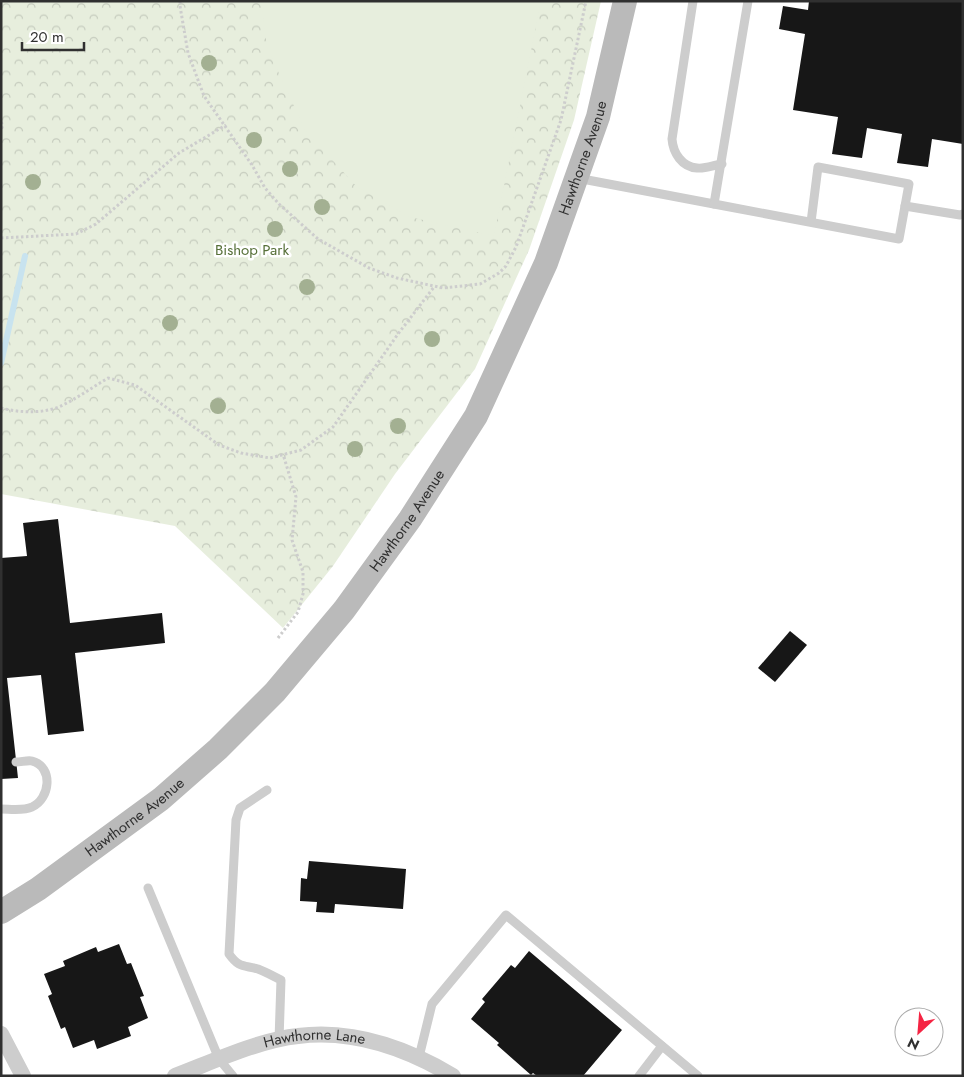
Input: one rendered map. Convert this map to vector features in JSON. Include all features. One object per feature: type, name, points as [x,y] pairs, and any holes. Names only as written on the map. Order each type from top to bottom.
[{"type":"main road","name":"Hawthorne Avenue","points":[[1,912],[38,888],[161,799],[211,755],[275,692],[344,610],[410,519],[476,416],[546,263],[598,118],[625,1]]},
{"type":"street","points":[[1,1034],[23,1076]]},
{"type":"street","name":"Hawthorne Lane","points":[[175,1076],[262,1044],[297,1036],[333,1034],[398,1048],[427,1065],[454,1076]]},
{"type":"lane","points":[[693,1],[672,148],[687,165],[698,168],[722,164]]},
{"type":"lane","points":[[714,204],[748,1]]},
{"type":"lane","points":[[577,178],[899,239],[909,184],[818,167],[811,222]]},
{"type":"lane","points":[[905,206],[963,214]]},
{"type":"lane","points":[[1,809],[31,807],[40,801],[46,790],[47,778],[42,768],[32,761],[16,762]]},
{"type":"lane","points":[[267,790],[240,808],[236,820],[229,954],[241,966],[255,968],[281,980],[280,1040]]},
{"type":"lane","points":[[148,888],[219,1060],[233,1076]]},
{"type":"lane","points":[[427,1065],[432,1004],[506,915],[698,1076]]},
{"type":"lane","points":[[639,1076],[662,1046]]},
{"type":"path","points":[[180,1],[188,53],[204,96],[226,125],[265,188],[279,204],[318,238],[369,268],[397,278],[443,288],[480,284],[500,273],[516,247],[561,120],[586,1]]},
{"type":"path","points":[[1,122],[3,125],[1,130]]},
{"type":"path","points":[[1,238],[76,234],[96,224],[179,153],[226,125]]},
{"type":"path","points":[[1,408],[15,412],[41,410],[62,405],[108,378],[134,385],[219,445],[242,453],[270,458],[301,450],[333,427],[398,334],[434,287]]},
{"type":"path","points":[[278,638],[298,612],[303,594],[303,572],[292,540],[296,497],[283,454]]},
{"type":"green space","name":"Bishop Park","points":[[1,1],[601,1],[574,120],[529,250],[475,369],[395,474],[333,566],[283,628],[175,526],[1,494]]},
{"type":"green space","points":[[261,1],[541,1],[494,236],[410,217],[357,187],[305,130],[267,47]]},
{"type":"building","points":[[809,1],[963,1],[963,144],[932,139],[928,167],[897,163],[902,134],[867,128],[862,158],[832,154],[838,117],[793,110],[805,34],[779,29],[783,6],[808,10]]},
{"type":"building","points":[[58,519],[70,623],[162,613],[165,643],[75,653],[84,731],[48,735],[41,675],[7,678],[18,778],[1,779],[1,558],[27,556],[23,523]]},
{"type":"building","points":[[790,631],[807,645],[775,682],[758,668]]},
{"type":"building","points":[[309,861],[406,869],[403,909],[335,904],[334,913],[316,912],[317,902],[300,901],[301,878],[307,879]]},
{"type":"building","points":[[119,944],[127,964],[131,963],[144,996],[140,997],[148,1018],[128,1027],[131,1036],[97,1049],[94,1040],[73,1048],[65,1027],[61,1029],[48,996],[52,994],[44,974],[65,966],[63,961],[96,947],[98,952]]},
{"type":"building","points":[[529,951],[622,1030],[583,1076],[537,1076],[533,1073],[531,1075],[497,1045],[499,1043],[471,1019],[485,1002],[482,999],[511,965],[515,968]]},
{"type":"waterway","points":[[1,363],[25,256]]}]
